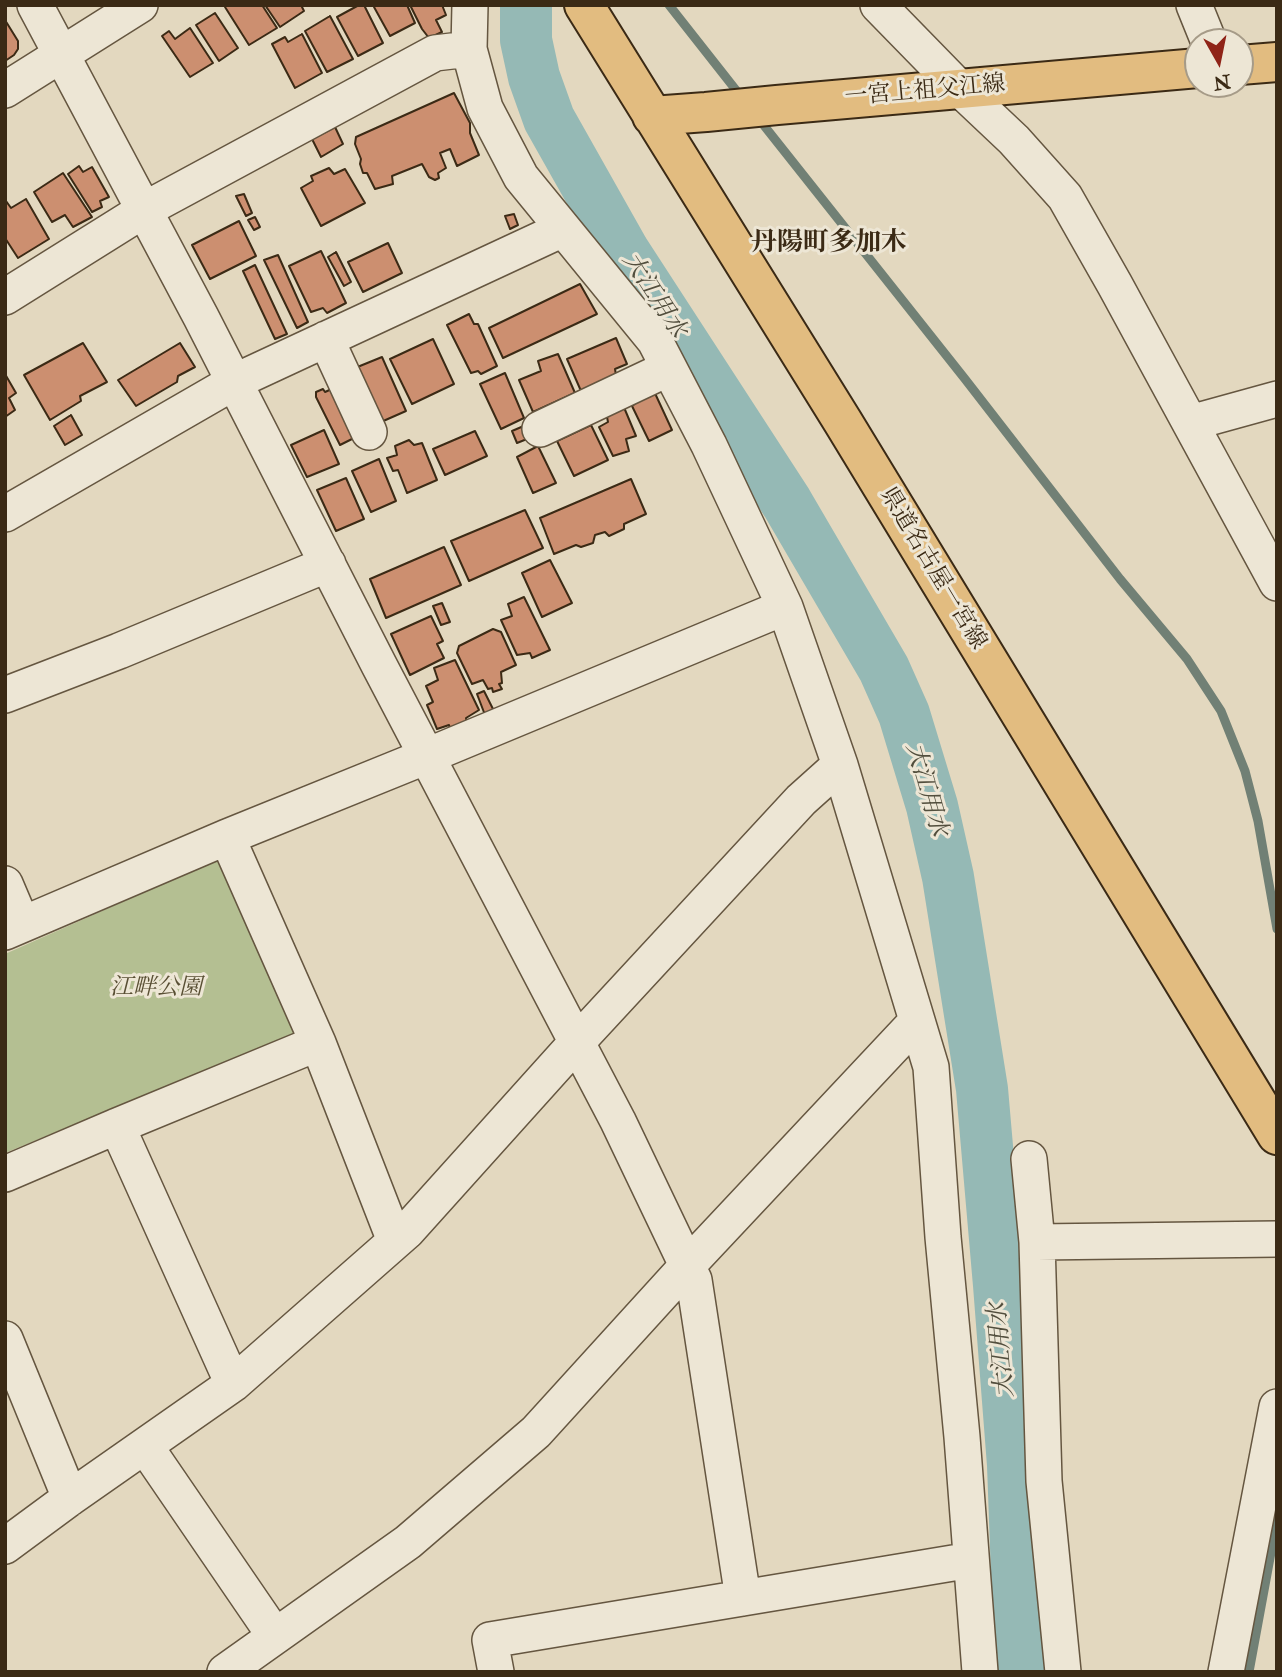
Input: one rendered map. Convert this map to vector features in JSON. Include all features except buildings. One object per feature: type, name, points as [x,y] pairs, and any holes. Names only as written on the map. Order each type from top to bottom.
[{"type":"main road","name":"県道名古屋一宮線","points":[[584,5],[843,422],[1277,1135]]},
{"type":"main road","points":[[1254,64],[1277,62]]},
{"type":"main road","name":"一宮上祖父江線","points":[[652,116],[1184,69]]},
{"type":"street","points":[[35,5],[618,1121],[694,1280],[743,1598]]},
{"type":"street","points":[[5,90],[140,5]]},
{"type":"street","points":[[470,5],[469,48],[485,108],[521,177],[655,341],[709,445],[785,607],[840,765],[931,1067],[980,1672]]},
{"type":"street","points":[[878,5],[1014,140],[1065,197],[1277,583]]},
{"type":"street","points":[[1194,5],[1203,28]]},
{"type":"street","points":[[5,297],[144,210],[435,53],[469,48]]},
{"type":"street","points":[[5,514],[234,382],[564,229]]},
{"type":"street","points":[[326,339],[369,432]]},
{"type":"street","points":[[540,429],[669,368]]},
{"type":"street","points":[[1190,424],[1277,399]]},
{"type":"street","points":[[5,695],[328,564]]},
{"type":"street","points":[[5,884],[14,928],[227,837],[427,757],[785,607]]},
{"type":"street","points":[[5,1546],[233,1384],[407,1231],[801,800],[840,765]]},
{"type":"street","points":[[227,837],[318,1043],[395,1241]]},
{"type":"street","points":[[225,1672],[408,1542],[536,1432],[687,1266],[917,1021]]},
{"type":"street","points":[[5,1174],[318,1043]]},
{"type":"street","points":[[117,1126],[233,1384]]},
{"type":"street","points":[[1029,1159],[1037,1242],[1044,1481],[1063,1672]]},
{"type":"street","points":[[1037,1242],[1277,1239]]},
{"type":"street","points":[[5,1339],[70,1498]]},
{"type":"street","points":[[1226,1672],[1277,1407]]},
{"type":"street","points":[[145,1447],[275,1636]]},
{"type":"street","points":[[496,1672],[490,1640],[971,1560]]},
{"type":"green space","name":"江畔公園","points":[[217,860],[296,1033],[5,1153],[5,954]]},
{"type":"waterway","name":"大江用水","points":[[526,5],[526,40],[534,77],[549,119],[624,252],[787,503],[884,669],[904,714],[932,806],[948,877],[982,1089],[1013,1465],[1019,1672]]},
{"type":"waterway","points":[[669,5],[743,99]]},
{"type":"waterway","points":[[758,118],[1120,579],[1187,659],[1221,711],[1245,771],[1258,821],[1277,929]]},
{"type":"waterway","points":[[1249,1672],[1277,1520]]},
{"type":"district","name":"丹陽町多加木","points":[[829,244]]}]
